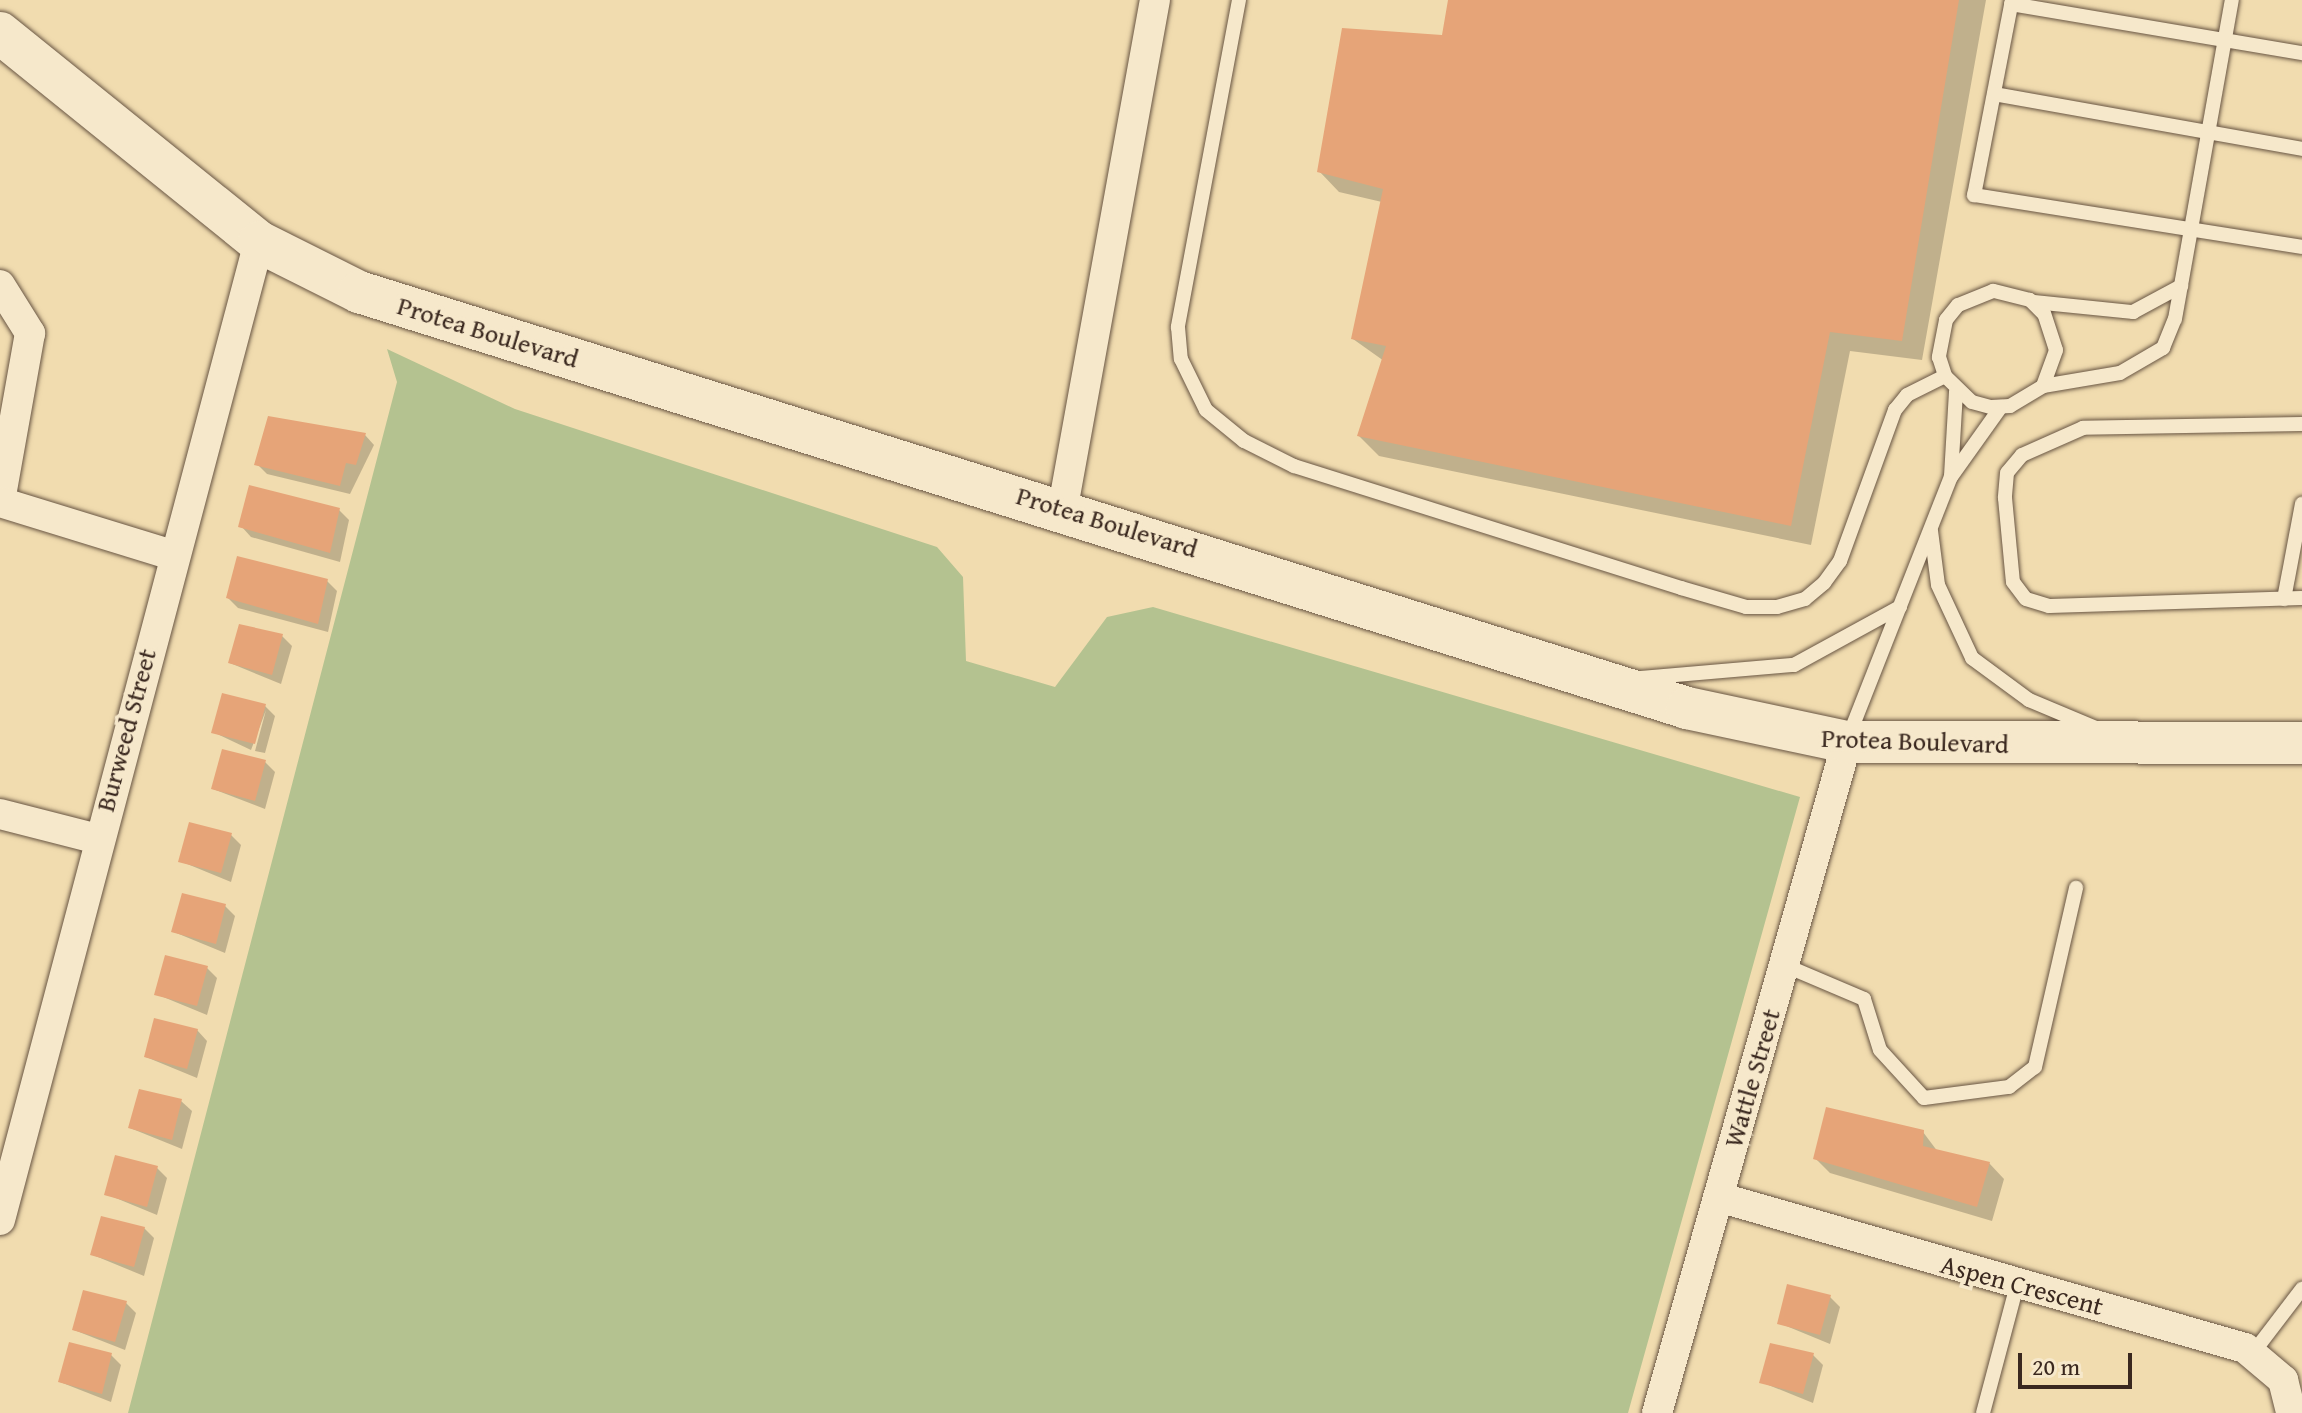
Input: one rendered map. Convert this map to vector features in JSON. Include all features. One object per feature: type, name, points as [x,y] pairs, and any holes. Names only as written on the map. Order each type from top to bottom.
[{"type":"street","points":[[1063,507],[1155,0]]},
{"type":"street","name":"Protea Boulevard","points":[[0,33],[259,242],[359,292],[1063,507],[1601,681],[1740,723],[1847,742],[2302,743]]},
{"type":"street","name":"Burweed Street","points":[[0,1220],[12,1128],[98,839],[172,555],[259,242]]},
{"type":"street","points":[[0,285],[30,333],[0,502],[172,555]]},
{"type":"street","name":"Wattle Street","points":[[1657,1413],[1847,742]]},
{"type":"street","points":[[0,814],[98,839]]},
{"type":"street","name":"Aspen Crescent","points":[[1718,1197],[2253,1353],[2283,1380],[2291,1413]]},
{"type":"lane","points":[[1239,0],[1178,327],[1181,359],[1206,410],[1244,441],[1294,466],[1681,588],[1746,607],[1777,607],[1805,599],[1824,583],[1840,561],[1895,410],[1907,395],[1945,376]]},
{"type":"lane","points":[[1847,742],[1951,477],[2001,407],[2043,386],[2146,363],[2163,348],[2181,286],[2232,0]]},
{"type":"lane","points":[[2302,53],[2012,2],[1974,195],[2192,227],[2302,247]]},
{"type":"lane","points":[[1994,94],[2302,149]]},
{"type":"lane","points":[[2001,407],[1956,391],[1945,376],[1939,338],[1958,305],[1993,291],[2030,300],[2133,312],[2181,286]]},
{"type":"lane","points":[[2030,300],[2044,314],[2056,350],[2043,386]]},
{"type":"lane","points":[[1951,477],[1956,391]]},
{"type":"lane","points":[[2302,424],[2083,428],[2050,437],[2007,473],[2013,582],[2026,599],[2049,606],[2302,598]]},
{"type":"lane","points":[[2284,599],[2302,504]]},
{"type":"lane","points":[[1931,527],[1938,585],[1972,658],[2029,700],[2141,745]]},
{"type":"lane","points":[[1601,681],[1794,665],[1900,606]]},
{"type":"lane","points":[[1784,965],[1864,999],[1880,1050],[1924,1098],[2009,1087],[2035,1067],[2076,888]]},
{"type":"lane","points":[[1983,1413],[2017,1285]]},
{"type":"lane","points":[[2253,1353],[2302,1289]]},
{"type":"green space","points":[[387,349],[515,409],[937,547],[963,577],[966,661],[1055,687],[1107,617],[1153,607],[1800,797],[1628,1413],[128,1413],[397,382]]},
{"type":"building","points":[[1448,0],[1959,0],[1902,341],[1830,332],[1791,526],[1357,436],[1386,346],[1351,339],[1383,189],[1317,172],[1342,28],[1442,35]]},
{"type":"building","points":[[268,416],[366,433],[356,465],[346,463],[340,486],[254,465]]},
{"type":"building","points":[[249,485],[340,508],[330,553],[238,527]]},
{"type":"building","points":[[237,556],[328,579],[318,624],[226,598]]},
{"type":"building","points":[[239,624],[283,634],[272,675],[228,663]]},
{"type":"building","points":[[222,693],[266,704],[255,744],[211,733]]},
{"type":"building","points":[[222,749],[266,760],[255,801],[211,789]]},
{"type":"building","points":[[189,822],[232,833],[221,873],[178,862]]},
{"type":"building","points":[[182,893],[226,904],[216,944],[171,932]]},
{"type":"building","points":[[165,955],[208,966],[197,1006],[154,995]]},
{"type":"building","points":[[154,1018],[198,1029],[187,1069],[144,1057]]},
{"type":"building","points":[[139,1089],[182,1099],[172,1140],[128,1128]]},
{"type":"building","points":[[1826,1107],[1924,1130],[1923,1146],[1990,1162],[1977,1207],[1813,1159]]},
{"type":"building","points":[[115,1155],[158,1166],[147,1207],[104,1195]]},
{"type":"building","points":[[101,1216],[145,1227],[134,1267],[90,1255]]},
{"type":"building","points":[[1787,1284],[1831,1295],[1820,1335],[1777,1324]]},
{"type":"building","points":[[83,1290],[127,1301],[115,1342],[72,1330]]},
{"type":"building","points":[[69,1342],[112,1353],[102,1394],[58,1382]]},
{"type":"building","points":[[1770,1343],[1814,1353],[1803,1394],[1759,1383]]}]
